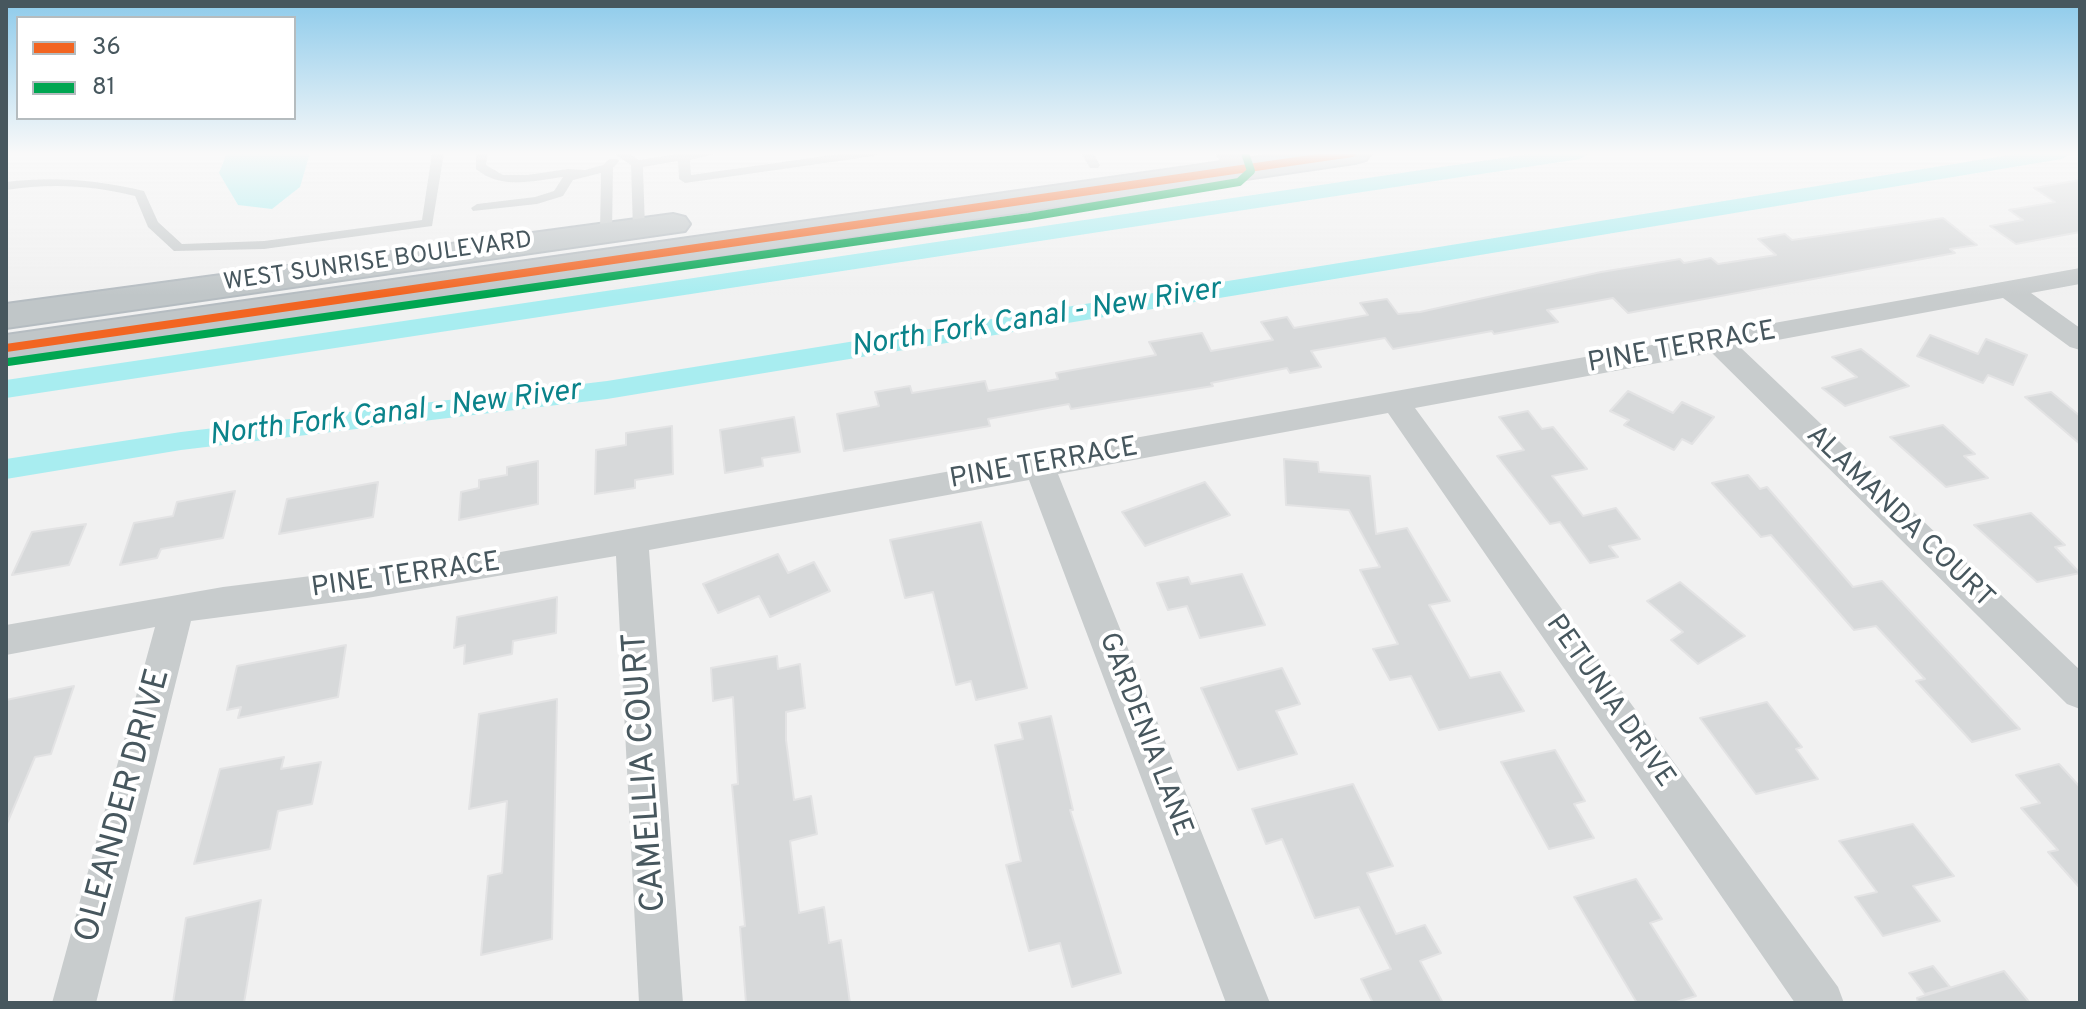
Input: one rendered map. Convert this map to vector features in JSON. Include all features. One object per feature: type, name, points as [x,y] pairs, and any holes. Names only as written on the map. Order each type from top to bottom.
[{"type":"highway","name":"WEST SUNRISE BOULEVARD","points":[[6,316],[819,200]]},
{"type":"highway","name":"WEST SUNRISE BOULEVARD","points":[[6,348],[1041,200]]},
{"type":"highway","points":[[468,283],[563,251],[611,243],[622,230]]},
{"type":"highway","points":[[6,327],[147,307],[201,286]]},
{"type":"street","name":"PINE TERRACE","points":[[6,640],[270,594],[412,580],[2080,276]]},
{"type":"street","points":[[2008,289],[2080,341]]},
{"type":"street","name":"ALAMANDA COURT","points":[[1718,342],[2080,693]]},
{"type":"street","name":"PETUNIA DRIVE","points":[[1395,401],[1822,1003]]},
{"type":"street","name":"GARDENIA LANE","points":[[1039,466],[1248,1003]]},
{"type":"street","name":"CAMELLIA COURT","points":[[632,541],[661,1003]]},
{"type":"street","name":"OLEANDER DRIVE","points":[[74,1003],[177,609]]},
{"type":"lane","points":[[142,200],[152,224],[179,248],[264,245],[428,223],[431,200]]},
{"type":"lane","points":[[477,208],[536,200]]},
{"type":"lane","points":[[615,200],[622,230]]},
{"type":"lane","points":[[622,230],[629,200]]},
{"type":"water","points":[[235,200],[283,200],[272,209],[238,205]]},
{"type":"building","points":[[2052,200],[2080,200],[2080,232],[2016,244],[1990,226],[2023,220],[2009,210],[2055,202]]},
{"type":"building","points":[[1943,218],[1977,245],[1950,249],[1955,253],[1628,313],[1613,298],[1547,310],[1558,322],[1494,334],[1492,331],[1393,349],[1385,338],[1311,351],[1321,367],[1290,373],[1287,368],[1211,383],[1213,386],[1071,409],[1069,404],[988,419],[990,426],[844,451],[837,414],[879,406],[875,392],[910,386],[912,393],[985,381],[988,391],[1058,379],[1056,373],[1156,355],[1149,342],[1202,333],[1211,351],[1273,340],[1261,322],[1287,317],[1294,328],[1368,315],[1360,303],[1387,299],[1398,314],[1420,312],[1601,272],[1680,259],[1684,263],[1711,258],[1718,264],[1776,255],[1758,239],[1785,234],[1792,240]]},
{"type":"building","points":[[1930,335],[1978,354],[1986,339],[2027,355],[2013,385],[1988,375],[1983,383],[1917,356]]},
{"type":"building","points":[[1861,349],[1909,386],[1845,406],[1822,388],[1857,377],[1832,357]]},
{"type":"building","points":[[1628,391],[1673,413],[1682,402],[1714,417],[1692,444],[1682,439],[1674,450],[1624,425],[1629,420],[1610,411]]},
{"type":"building","points":[[2051,392],[2080,416],[2080,444],[2025,397]]},
{"type":"building","points":[[1528,411],[1542,429],[1553,427],[1587,469],[1552,476],[1583,516],[1616,508],[1640,539],[1609,546],[1618,557],[1590,563],[1560,522],[1550,524],[1497,456],[1524,450],[1499,417]]},
{"type":"building","points":[[794,417],[800,452],[762,458],[763,466],[725,473],[720,430]]},
{"type":"building","points":[[1943,425],[1975,454],[1964,456],[1988,478],[1946,487],[1890,437]]},
{"type":"building","points":[[672,426],[673,474],[635,480],[635,488],[595,494],[596,450],[626,445],[626,433]]},
{"type":"building","points":[[1284,459],[1318,462],[1319,472],[1370,476],[1376,534],[1407,528],[1450,601],[1429,605],[1470,678],[1500,672],[1524,711],[1439,730],[1411,676],[1390,680],[1373,649],[1398,644],[1360,570],[1380,567],[1349,510],[1286,505]]},
{"type":"building","points":[[538,461],[538,504],[459,520],[461,492],[479,488],[479,480],[507,475],[507,467]]},
{"type":"building","points":[[1748,475],[1760,489],[1767,487],[1853,587],[1882,581],[2020,729],[1972,742],[1916,681],[1925,679],[1876,626],[1854,630],[1771,535],[1761,537],[1712,483]]},
{"type":"building","points":[[378,482],[373,517],[279,534],[287,499]]},
{"type":"building","points":[[1205,482],[1230,515],[1145,546],[1122,512]]},
{"type":"building","points":[[235,491],[223,538],[161,549],[157,558],[120,565],[134,523],[173,516],[177,502]]},
{"type":"building","points":[[2031,513],[2065,545],[2055,547],[2080,573],[2037,582],[1974,525]]},
{"type":"building","points":[[981,522],[1027,688],[976,700],[971,681],[956,685],[933,592],[905,598],[890,540]]},
{"type":"building","points":[[86,524],[69,565],[12,575],[32,532]]},
{"type":"building","points":[[778,554],[788,573],[814,562],[830,591],[770,617],[759,596],[718,613],[703,584]]},
{"type":"building","points":[[1242,574],[1265,625],[1200,638],[1187,606],[1168,610],[1157,583],[1188,577],[1191,584]]},
{"type":"building","points":[[1680,582],[1745,636],[1698,664],[1671,640],[1683,632],[1647,601]]},
{"type":"building","points":[[557,597],[556,633],[513,641],[512,654],[464,664],[465,645],[454,648],[457,617]]},
{"type":"building","points":[[346,645],[338,697],[238,718],[241,707],[227,710],[237,666]]},
{"type":"building","points":[[777,656],[778,669],[800,664],[805,708],[786,712],[786,740],[794,800],[811,796],[817,834],[790,841],[799,913],[824,907],[829,943],[841,940],[850,1003],[746,1003],[740,927],[745,926],[732,785],[738,784],[733,697],[713,701],[711,668]]},
{"type":"building","points":[[1282,668],[1300,704],[1276,711],[1297,754],[1238,770],[1201,688]]},
{"type":"building","points":[[74,686],[51,754],[35,757],[6,826],[6,700]]},
{"type":"building","points":[[557,699],[552,939],[481,955],[488,876],[502,873],[507,801],[469,809],[479,714]]},
{"type":"building","points":[[1767,702],[1802,747],[1796,749],[1818,779],[1756,794],[1700,718]]},
{"type":"building","points":[[1051,716],[1073,810],[1070,810],[1121,973],[1072,987],[1060,943],[1029,951],[1006,865],[1021,861],[995,745],[1023,739],[1019,723]]},
{"type":"building","points":[[1555,750],[1585,801],[1574,804],[1594,838],[1549,849],[1501,762]]},
{"type":"building","points":[[284,757],[281,769],[321,762],[312,804],[278,811],[270,849],[194,864],[220,769]]},
{"type":"building","points":[[2059,764],[2080,787],[2080,888],[2048,852],[2058,850],[2021,808],[2040,803],[2016,775]]},
{"type":"building","points":[[1353,784],[1393,866],[1367,873],[1396,934],[1425,925],[1441,953],[1420,961],[1443,1003],[1373,1003],[1361,979],[1391,969],[1359,907],[1315,918],[1282,839],[1266,844],[1252,809]]},
{"type":"building","points":[[1913,824],[1954,876],[1913,886],[1940,921],[1883,936],[1855,897],[1877,892],[1839,841]]},
{"type":"building","points":[[1636,879],[1662,919],[1650,923],[1696,996],[1673,1003],[1637,1003],[1574,897]]},
{"type":"building","points":[[261,900],[244,1003],[173,1003],[186,918]]},
{"type":"building","points":[[1933,966],[1950,987],[1925,994],[1909,973]]},
{"type":"building","points":[[2004,971],[2030,1003],[1918,1003],[1917,998]]},
{"type":"waterway","points":[[6,389],[1266,200]]},
{"type":"waterway","name":"North Fork Canal - New River","points":[[6,469],[181,441],[607,390],[1773,200]]},
{"type":"transit line","name":"36","points":[[6,348],[1027,200]]},
{"type":"transit line","name":"81","points":[[8,362],[1130,200]]}]
